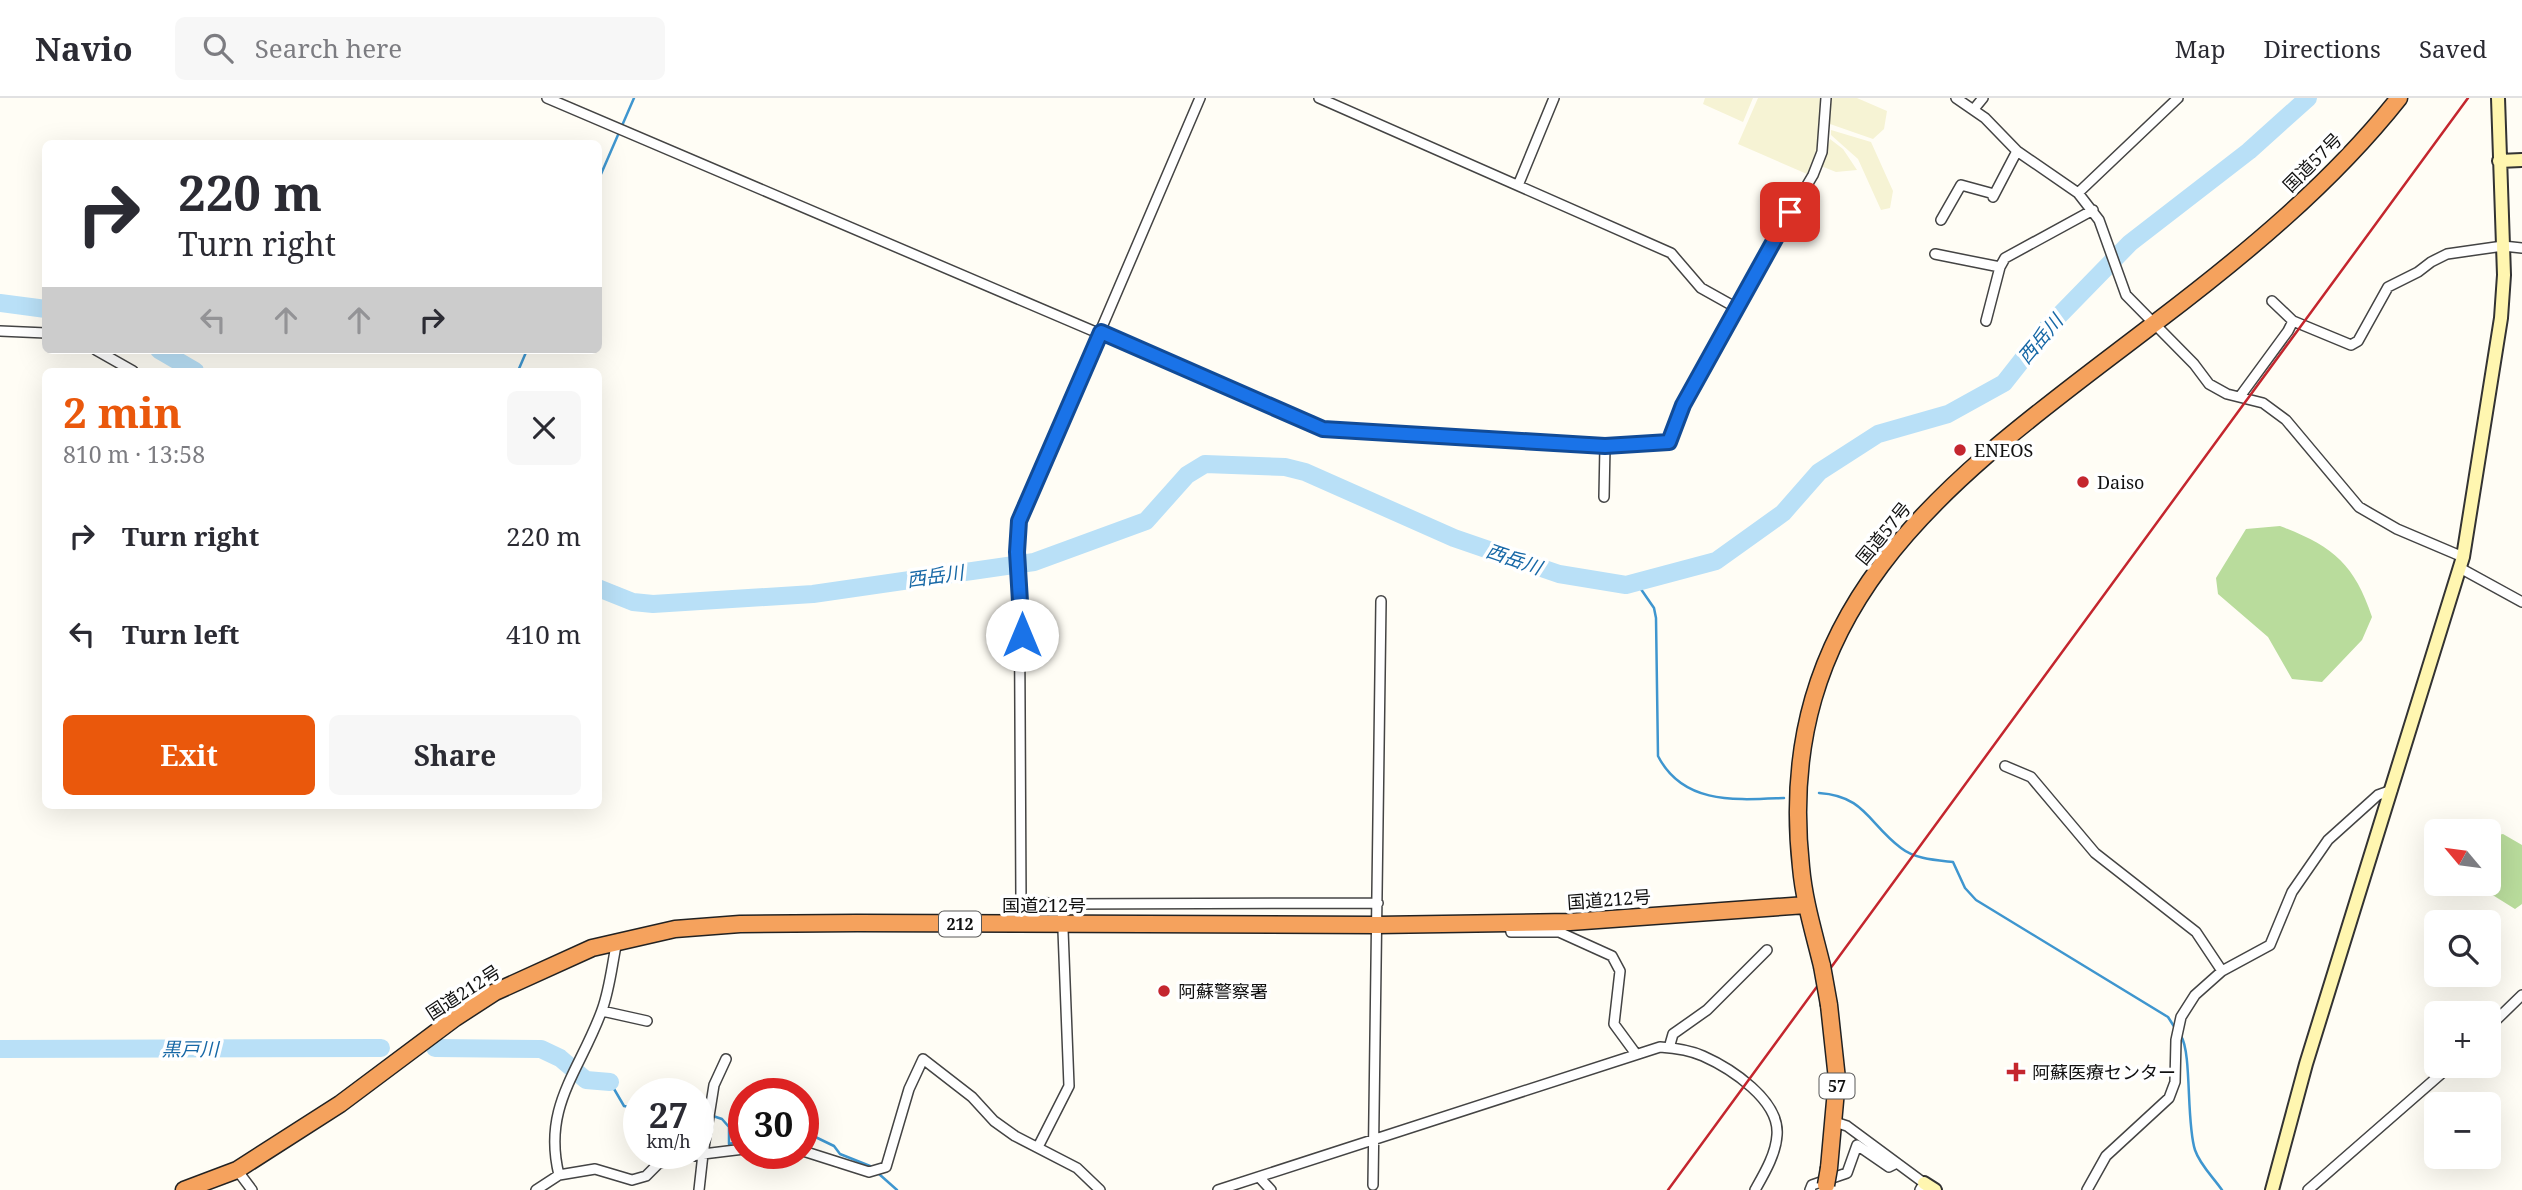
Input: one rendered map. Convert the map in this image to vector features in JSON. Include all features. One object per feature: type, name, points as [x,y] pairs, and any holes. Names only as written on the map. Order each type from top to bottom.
[{"type":"highway","name":"国道57号","points":[[1820,1188],[1829,1168],[1835,1122],[1836,1045],[1822,966],[1806,905],[1798,827],[1804,745],[1820,677],[1842,626],[1864,589],[1913,524],[1962,474],[2051,400],[2155,323],[2231,262],[2320,183],[2399,98]]},
{"type":"highway","name":"国道212号","points":[[184,1190],[237,1170],[340,1104],[445,1025],[495,992],[537,970],[617,941],[675,929],[740,924],[1377,925],[1570,922],[1806,905]]},
{"type":"street","points":[[547,98],[1101,332],[1323,429],[1605,446],[1669,442],[1683,405],[1735,307],[1813,176],[1822,152],[1826,98]]},
{"type":"street","points":[[1200,98],[1019,521],[1017,552],[1022,592],[1021,901],[1062,904],[1377,903]]},
{"type":"street","points":[[1319,98],[1519,183],[1671,253],[1701,288],[1735,307]]},
{"type":"street","points":[[1519,183],[1554,98]]},
{"type":"street","points":[[1956,98],[1974,109],[2017,152],[2078,193],[2093,210],[2108,239],[2126,295],[2155,323],[2209,384],[2227,394],[2263,402],[2286,420],[2359,507],[2461,562],[2522,602]]},
{"type":"street","points":[[1974,109],[1983,98]]},
{"type":"street","points":[[2078,193],[2178,98]]},
{"type":"street","points":[[2272,1190],[2306,1064],[2393,790],[2461,562],[2501,318],[2503,246],[2498,161],[2498,98]]},
{"type":"street","points":[[1941,220],[1961,185],[1993,197],[2017,152]]},
{"type":"street","points":[[2498,161],[2522,160]]},
{"type":"street","points":[[1986,321],[2000,267],[2005,258],[2093,210]]},
{"type":"street","points":[[2272,300],[2293,321],[2351,345],[2358,341],[2388,286],[2447,254],[2503,246],[2522,248]]},
{"type":"street","points":[[1935,254],[2000,267]]},
{"type":"street","points":[[2241,395],[2293,321]]},
{"type":"street","points":[[0,331],[42,333]]},
{"type":"street","points":[[103,354],[128,368]]},
{"type":"street","points":[[1604,497],[1605,446]]},
{"type":"street","points":[[1373,1185],[1381,601]]},
{"type":"street","points":[[2006,766],[2031,778],[2095,853],[2196,932],[2222,971]]},
{"type":"street","points":[[2091,1188],[2106,1156],[2169,1098],[2175,1082],[2176,1040],[2181,1017],[2195,995],[2222,971],[2270,945],[2292,892],[2328,840],[2378,795],[2393,790]]},
{"type":"street","points":[[1038,1147],[1069,1086],[1062,904]]},
{"type":"street","points":[[1508,923],[1511,932],[1559,933],[1612,956],[1620,971],[1614,1024],[1636,1054]]},
{"type":"street","points":[[559,1175],[552,1139],[561,1100],[602,1011],[617,941]]},
{"type":"street","points":[[1669,1048],[1673,1034],[1707,1010],[1767,950]]},
{"type":"street","points":[[2501,1015],[2522,995]]},
{"type":"street","points":[[602,1011],[647,1021]]},
{"type":"street","points":[[1218,1190],[1660,1047],[1700,1054],[1758,1094],[1772,1112],[1777,1133],[1774,1149],[1755,1190]]},
{"type":"street","points":[[714,1089],[726,1059]]},
{"type":"street","points":[[819,1156],[869,1172],[886,1167],[909,1089],[923,1059],[972,1097],[994,1121],[1077,1168],[1100,1190]]},
{"type":"street","points":[[2308,1190],[2436,1078]]},
{"type":"street","points":[[1835,1122],[1847,1126],[1927,1188]]},
{"type":"street","points":[[1820,1188],[1812,1185],[1847,1173],[1857,1145],[1889,1167],[1897,1163]]},
{"type":"street","points":[[536,1190],[559,1175],[595,1169],[632,1180],[646,1176],[653,1169]]},
{"type":"street","points":[[699,1190],[701,1169]]},
{"type":"street","points":[[237,1170],[252,1190]]},
{"type":"street","points":[[1259,1177],[1270,1190]]},
{"type":"shaded area","points":[[1705,98],[1753,98],[1743,122],[1703,104]]},
{"type":"shaded area","points":[[1758,98],[1821,98],[1819,143],[1807,174],[1738,144]]},
{"type":"shaded area","points":[[1830,98],[1857,98],[1887,111],[1884,129],[1873,139],[1830,124]]},
{"type":"shaded area","points":[[1831,130],[1871,142],[1893,191],[1890,208],[1881,210],[1858,159],[1831,135]]},
{"type":"shaded area","points":[[1830,139],[1843,149],[1857,170],[1836,172],[1821,166]]},
{"type":"green space","points":[[2280,526],[2314,541],[2339,559],[2357,583],[2372,617],[2362,640],[2322,682],[2292,679],[2268,637],[2218,594],[2216,578],[2246,529]]},
{"type":"green space","points":[[2501,834],[2522,845],[2522,904],[2515,909],[2494,896],[2501,896]]},
{"type":"waterway","points":[[602,172],[634,98]]},
{"type":"waterway","name":"西岳川","points":[[602,590],[633,602],[653,604],[813,594],[1034,562],[1146,521],[1187,475],[1205,464],[1285,467],[1305,472],[1454,538],[1559,574],[1626,585],[1716,561],[1783,513],[1819,472],[1878,434],[1948,414],[2004,383],[2048,327],[2130,243],[2249,151],[2308,98]]},
{"type":"waterway","name":"西岳川","points":[[0,303],[42,308]]},
{"type":"waterway","name":"西岳川","points":[[166,354],[190,368]]},
{"type":"waterway","points":[[519,368],[525,354]]},
{"type":"waterway","points":[[1636,582],[1654,608],[1656,618],[1658,756],[1681,784],[1696,791],[1730,799],[1784,798]]},
{"type":"waterway","points":[[1819,793],[1847,799],[1865,812],[1890,839],[1912,855],[1953,862],[1965,888],[1976,900],[2168,1017],[2175,1028]]},
{"type":"waterway","points":[[2181,1036],[2187,1057],[2195,1150],[2203,1166],[2222,1190]]},
{"type":"waterway","name":"黒戸川","points":[[0,1049],[381,1048]]},
{"type":"waterway","name":"黒戸川","points":[[435,1048],[541,1049],[560,1058],[586,1080],[610,1082]]},
{"type":"waterway","name":"黒戸川","points":[[610,1082],[623,1104]]},
{"type":"waterway","name":"黒戸川","points":[[714,1116],[722,1119],[728,1126]]},
{"type":"waterway","name":"黒戸川","points":[[819,1139],[834,1146],[840,1154],[870,1166],[897,1190]]},
{"type":"railway","points":[[1668,1190],[2468,98]]},
{"type":"place","name":"ENEOS","points":[[1960,450]]},
{"type":"place","name":"Daiso","points":[[2083,482]]},
{"type":"place","name":"阿蘇警察署","points":[[1164,991]]},
{"type":"place","name":"阿蘇医療センター","points":[[2016,1072]]},
{"type":"route","points":[[1022,635],[1022,592],[1017,552],[1019,521],[1101,332],[1323,429],[1337,432],[1605,446],[1669,442],[1683,405],[1790,212]]}]
